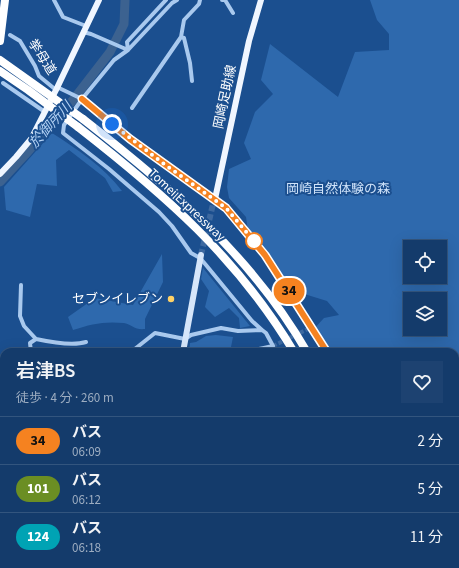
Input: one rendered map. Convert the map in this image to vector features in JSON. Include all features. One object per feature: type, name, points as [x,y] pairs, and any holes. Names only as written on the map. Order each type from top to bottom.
[{"type":"highway","points":[[0,41],[5,0]]},
{"type":"highway","name":"Tomei Expressway","points":[[0,60],[132,156],[191,208],[237,255],[261,284],[278,306],[304,348]]},
{"type":"highway","name":"Tomei Expressway","points":[[0,71],[78,127],[162,195],[210,242],[252,290],[292,348]]},
{"type":"main road","points":[[0,174],[31,139],[57,89],[99,0]]},
{"type":"main road","name":"岡崎足助線","points":[[214,202],[249,40],[261,0]]},
{"type":"main road","points":[[0,442],[0,462]]},
{"type":"street","points":[[54,0],[63,17],[91,34],[128,50]]},
{"type":"street","points":[[128,50],[127,42],[166,0]]},
{"type":"street","points":[[177,0],[172,2],[128,50],[114,60],[80,98],[64,124],[63,133],[158,212],[172,226],[191,253],[200,256],[266,333],[273,346],[263,348]]},
{"type":"street","points":[[132,108],[181,37],[184,20],[199,4],[200,0]]},
{"type":"street","points":[[222,0],[226,0],[233,14]]},
{"type":"street","name":"挙母道","points":[[10,34],[20,42],[35,66],[39,76],[57,89],[80,98],[130,139],[214,202],[226,208],[265,255],[310,328],[324,348]]},
{"type":"street","points":[[181,37],[184,38],[190,63],[192,81]]},
{"type":"street","points":[[3,83],[45,112]]},
{"type":"street","points":[[184,348],[200,256]]},
{"type":"street","points":[[21,285],[20,316],[24,326],[36,339],[73,343],[86,342]]},
{"type":"street","points":[[185,339],[191,334],[222,328],[238,331],[262,330]]},
{"type":"street","points":[[136,348],[155,333],[185,339]]},
{"type":"street","points":[[31,348],[30,343],[36,339]]},
{"type":"green space","name":"岡崎自然体験の森","points":[[370,0],[459,0],[459,348],[323,348],[312,331],[324,318],[339,315],[327,301],[301,293],[283,283],[264,260],[249,238],[246,217],[229,198],[227,187],[229,169],[251,159],[244,143],[255,112],[273,94],[261,80],[270,44],[338,97],[355,52],[389,50],[389,34],[377,20]]},
{"type":"green space","points":[[52,133],[99,166],[122,191],[113,192],[105,178],[69,150],[56,160],[57,186],[37,184],[30,217],[6,210],[4,187]]},
{"type":"green space","points":[[162,254],[163,282],[145,319],[145,329],[136,328],[124,323],[110,322],[73,330],[68,317],[95,298],[133,305]]},
{"type":"green space","points":[[203,268],[250,326],[240,328],[239,318],[229,308],[215,317],[205,307],[209,291],[201,279]]},
{"type":"green space","points":[[216,335],[233,337],[231,348],[189,348],[190,343],[196,342],[206,336]]},
{"type":"waterway","name":"於御所川","points":[[0,182],[73,100],[110,52],[124,24],[125,0]]},
{"type":"tunnel","points":[[201,255],[213,204]]},
{"type":"tunnel","points":[[273,346],[308,329]]},
{"type":"bus line","name":"34","points":[[82,99],[105,116],[130,139],[226,208],[265,255],[325,348]]},
{"type":"place","name":"セブンイレブン","points":[[171,299]]},
{"type":"route","points":[[112,124],[130,139],[226,208],[258,246],[254,241]]}]
